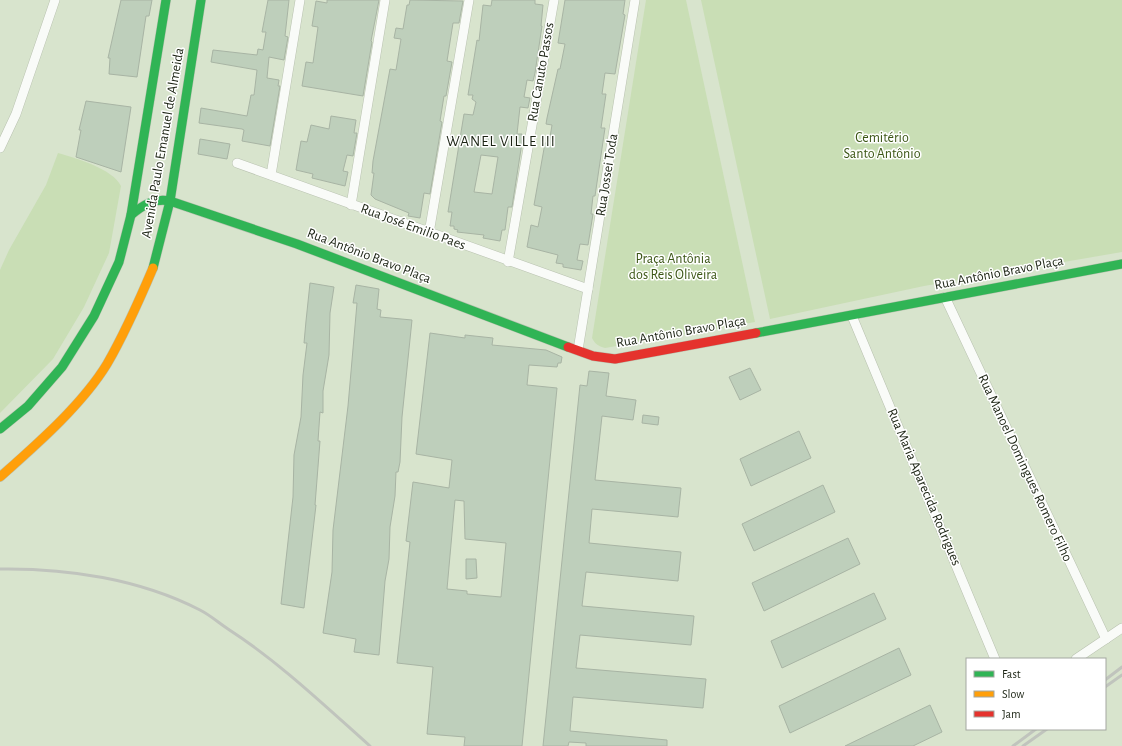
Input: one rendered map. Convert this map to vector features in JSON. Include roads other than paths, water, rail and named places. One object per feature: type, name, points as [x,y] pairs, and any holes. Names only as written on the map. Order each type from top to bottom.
[{"type":"main road","name":"Avenida Paulo Emanuel de Almeida","points":[[0,429],[28,406],[62,367],[94,316],[119,262],[131,215],[166,0]]},
{"type":"main road","name":"Avenida Paulo Emanuel de Almeida","points":[[0,477],[42,440],[78,401],[106,365],[136,309],[156,260],[170,200],[201,0]]},
{"type":"main road","points":[[131,215],[155,199],[170,200]]},
{"type":"main road","name":"Rua Antônio Bravo Plaça","points":[[170,200],[297,244],[593,356],[615,359],[852,316],[1122,264]]},
{"type":"street","points":[[0,148],[16,114],[55,0]]},
{"type":"street","points":[[271,176],[300,0]]},
{"type":"street","points":[[351,204],[385,0]]},
{"type":"street","points":[[429,233],[469,0]]},
{"type":"street","name":"Rua Canuto Passos","points":[[508,262],[554,0]]},
{"type":"street","name":"Rua Jossei Toda","points":[[578,350],[635,0]]},
{"type":"street","name":"Rua José Emilio Paes","points":[[238,163],[508,262],[588,289]]},
{"type":"street","name":"Rua Manoel Domingues Romero Filho","points":[[945,297],[1106,639]]},
{"type":"street","name":"Rua Maria Aparecida Rodrigues","points":[[852,316],[995,658]]},
{"type":"street","points":[[1078,658],[1122,628]]},
{"type":"railway","points":[[0,569],[25,569],[77,573],[128,583],[153,590],[200,610],[265,655],[370,746]]},
{"type":"railway","points":[[1106,679],[1122,667]]},
{"type":"railway","points":[[1106,686],[1122,675]]},
{"type":"railway","points":[[1013,746],[1035,730]]},
{"type":"railway","points":[[1023,746],[1046,730]]},
{"type":"district","name":"WANEL VILLE III","points":[[501,141]]},
{"type":"park label","name":"Cemitério Santo Antônio","points":[[882,146]]},
{"type":"park label","name":"Praça Antônia dos Reis Oliveira","points":[[673,268]]}]
